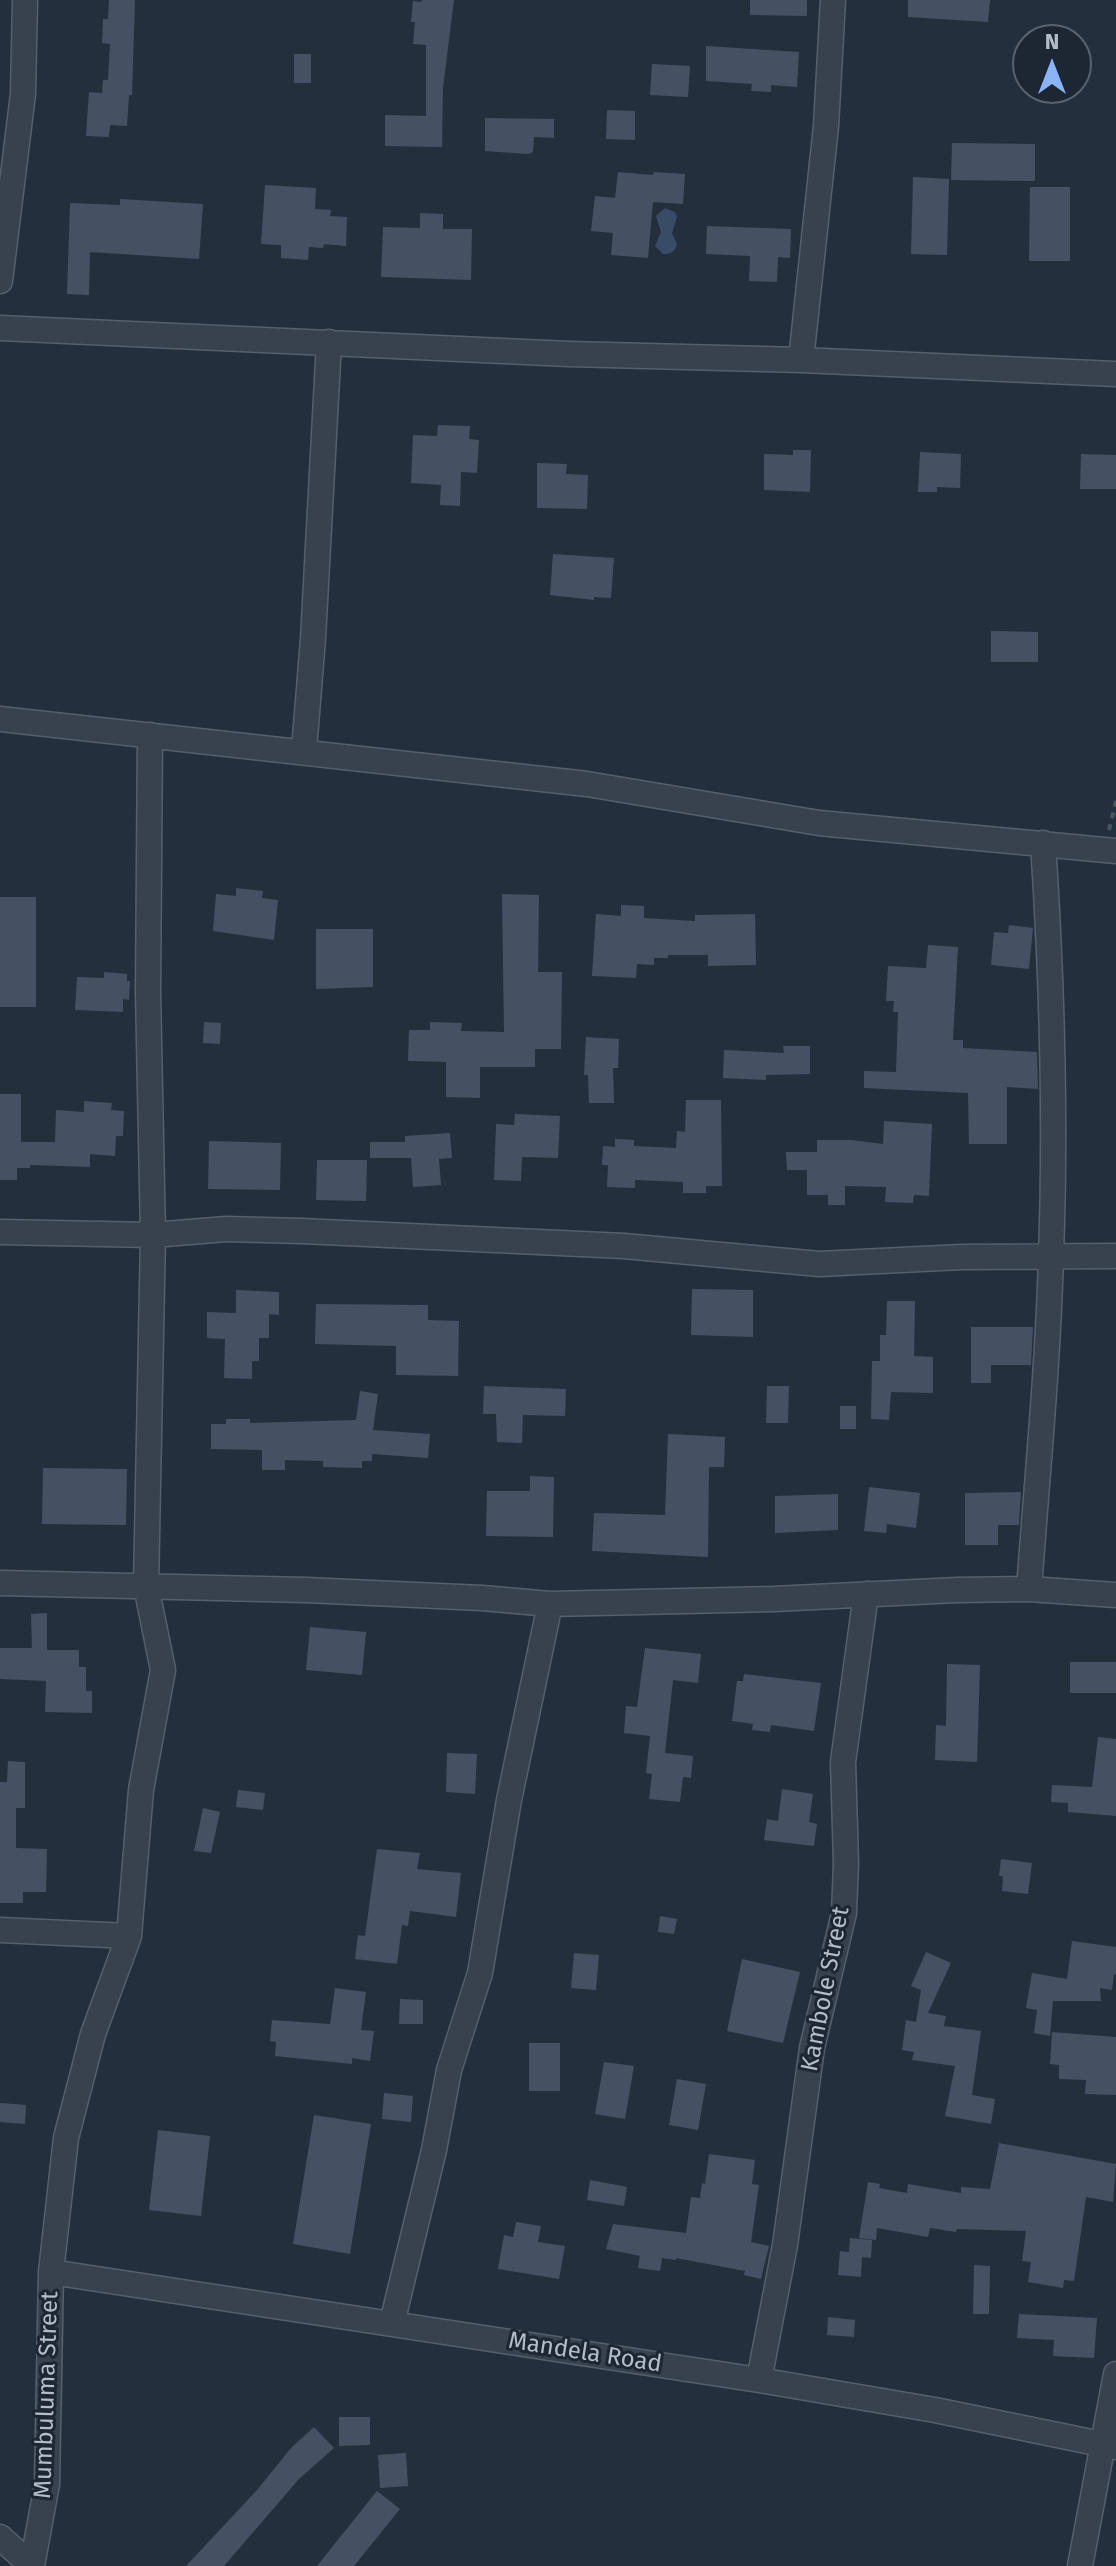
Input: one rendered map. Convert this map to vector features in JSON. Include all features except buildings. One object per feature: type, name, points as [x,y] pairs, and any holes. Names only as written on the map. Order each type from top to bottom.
[{"type":"street","points":[[0,281],[23,94],[25,0]]},
{"type":"street","points":[[801,360],[826,126],[833,0]]},
{"type":"street","points":[[0,328],[569,354],[801,360],[1116,374]]},
{"type":"street","points":[[304,750],[329,342]]},
{"type":"street","points":[[0,719],[304,750],[587,784],[819,823],[1116,851]]},
{"type":"street","name":"Mumbuluma Street","points":[[32,2566],[47,2484],[51,2272],[66,2138],[93,2034],[129,1936],[141,1790],[163,1670],[146,1586],[153,1235],[148,992],[150,735]]},
{"type":"street","points":[[1029,1589],[1052,1255],[1053,1081],[1043,843]]},
{"type":"street","points":[[0,1232],[153,1235],[226,1229],[302,1231],[624,1246],[819,1264],[1052,1255],[1116,1256]]},
{"type":"street","points":[[0,1583],[335,1591],[550,1604],[1029,1589],[1116,1595]]},
{"type":"street","name":"Kambole Street","points":[[759,2380],[785,2245],[812,2048],[844,1913],[843,1762],[866,1594]]},
{"type":"street","points":[[392,2323],[434,2150],[449,2070],[480,1973],[509,1800],[550,1604]]},
{"type":"street","points":[[0,1930],[129,1936]]},
{"type":"street","name":"Mandela Road","points":[[51,2272],[759,2380],[935,2410],[1110,2446]]},
{"type":"street","points":[[1080,2566],[1110,2446],[1116,2374]]},
{"type":"street","points":[[0,2537],[32,2566]]},
{"type":"water","points":[[665,208],[675,212],[677,217],[672,233],[677,244],[668,254],[663,254],[655,246],[661,232],[656,216]]}]
